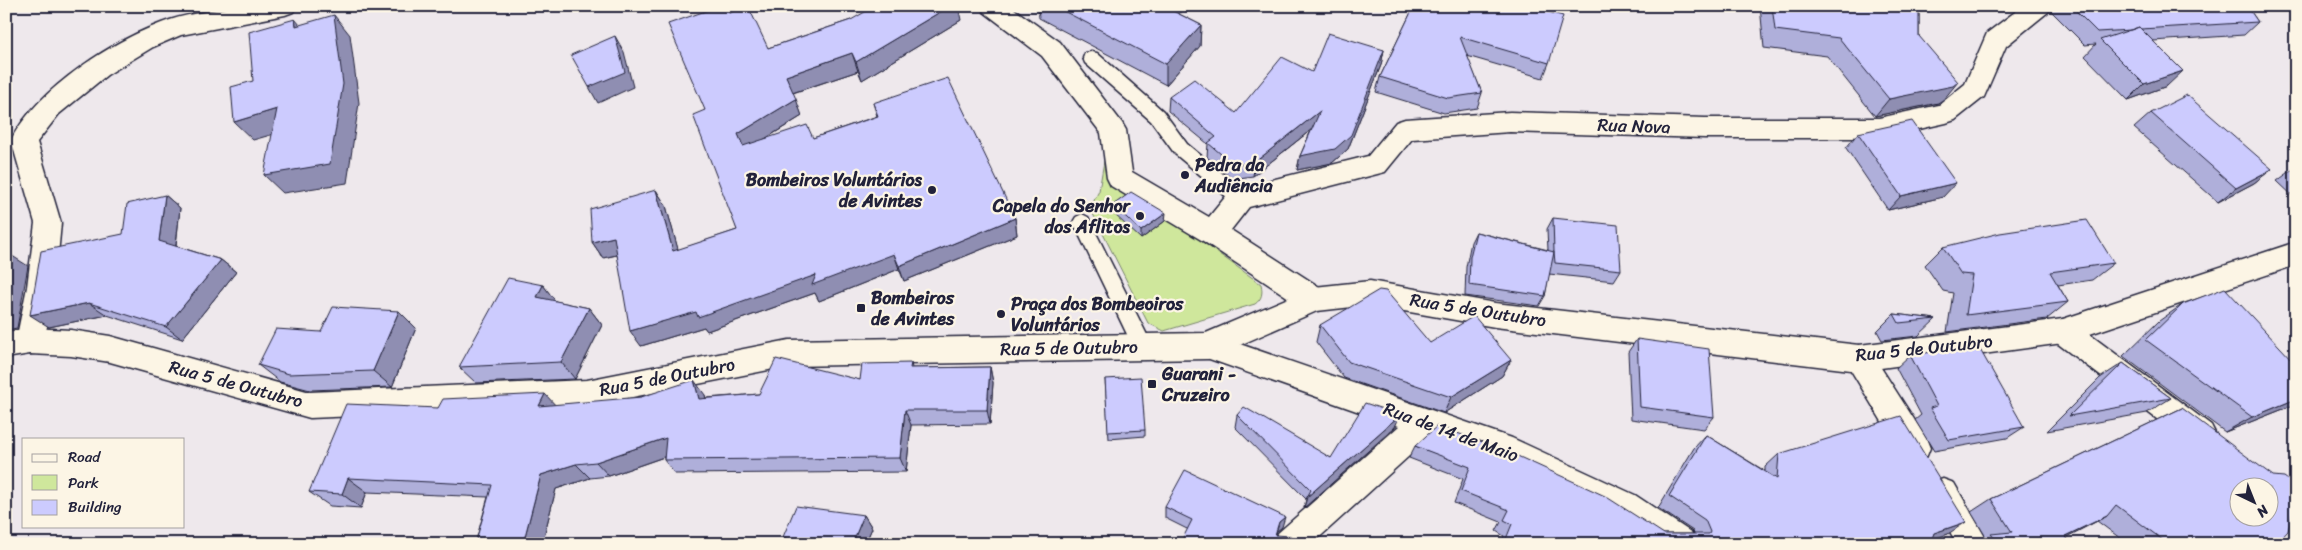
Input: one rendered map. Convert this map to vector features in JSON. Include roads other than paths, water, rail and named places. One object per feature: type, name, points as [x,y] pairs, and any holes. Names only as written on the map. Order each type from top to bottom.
[{"type":"street","points":[[18,343],[41,287],[48,223],[24,140],[50,107],[98,68],[144,40],[178,27],[285,6]]},
{"type":"street","points":[[992,6],[1052,49],[1108,123],[1113,130],[1120,178],[1213,233],[1314,299]]},
{"type":"street","name":"Rua Nova","points":[[1240,198],[1376,165],[1405,128],[1510,122],[1705,128],[1879,128],[1946,113],[1974,90],[1996,40],[2040,6]]},
{"type":"street","points":[[1213,233],[1240,198]]},
{"type":"street","name":"Rua 5 de Outubro","points":[[18,343],[71,343],[110,349],[310,404],[587,393],[789,353],[1208,346],[1314,299],[1354,293],[1370,293],[1495,315],[1860,358],[2063,331],[2296,253]]},
{"type":"street","points":[[2063,331],[2226,454]]},
{"type":"street","name":"Rua de 14 de Maio","points":[[1208,346],[1501,448],[1624,505],[1682,544]]},
{"type":"street","points":[[1860,358],[1974,544]]},
{"type":"street","points":[[1289,544],[1425,422]]},
{"type":"lane","points":[[1091,58],[1157,116],[1181,149],[1240,198]]},
{"type":"lane","points":[[1082,222],[1143,347]]},
{"type":"place","name":"Pedra da Audiência","points":[[1185,175]]},
{"type":"place","name":"Bombeiros Voluntários de Avintes","points":[[932,190]]},
{"type":"place","name":"Capela do Senhor dos Aflitos","points":[[1140,216]]},
{"type":"place","name":"Bombeiros de Avintes","points":[[861,308]]},
{"type":"place","name":"Praça dos Bombeoiros Voluntários","points":[[1001,314]]},
{"type":"place","name":"Guarani - Cruzeiro","points":[[1152,384]]}]
